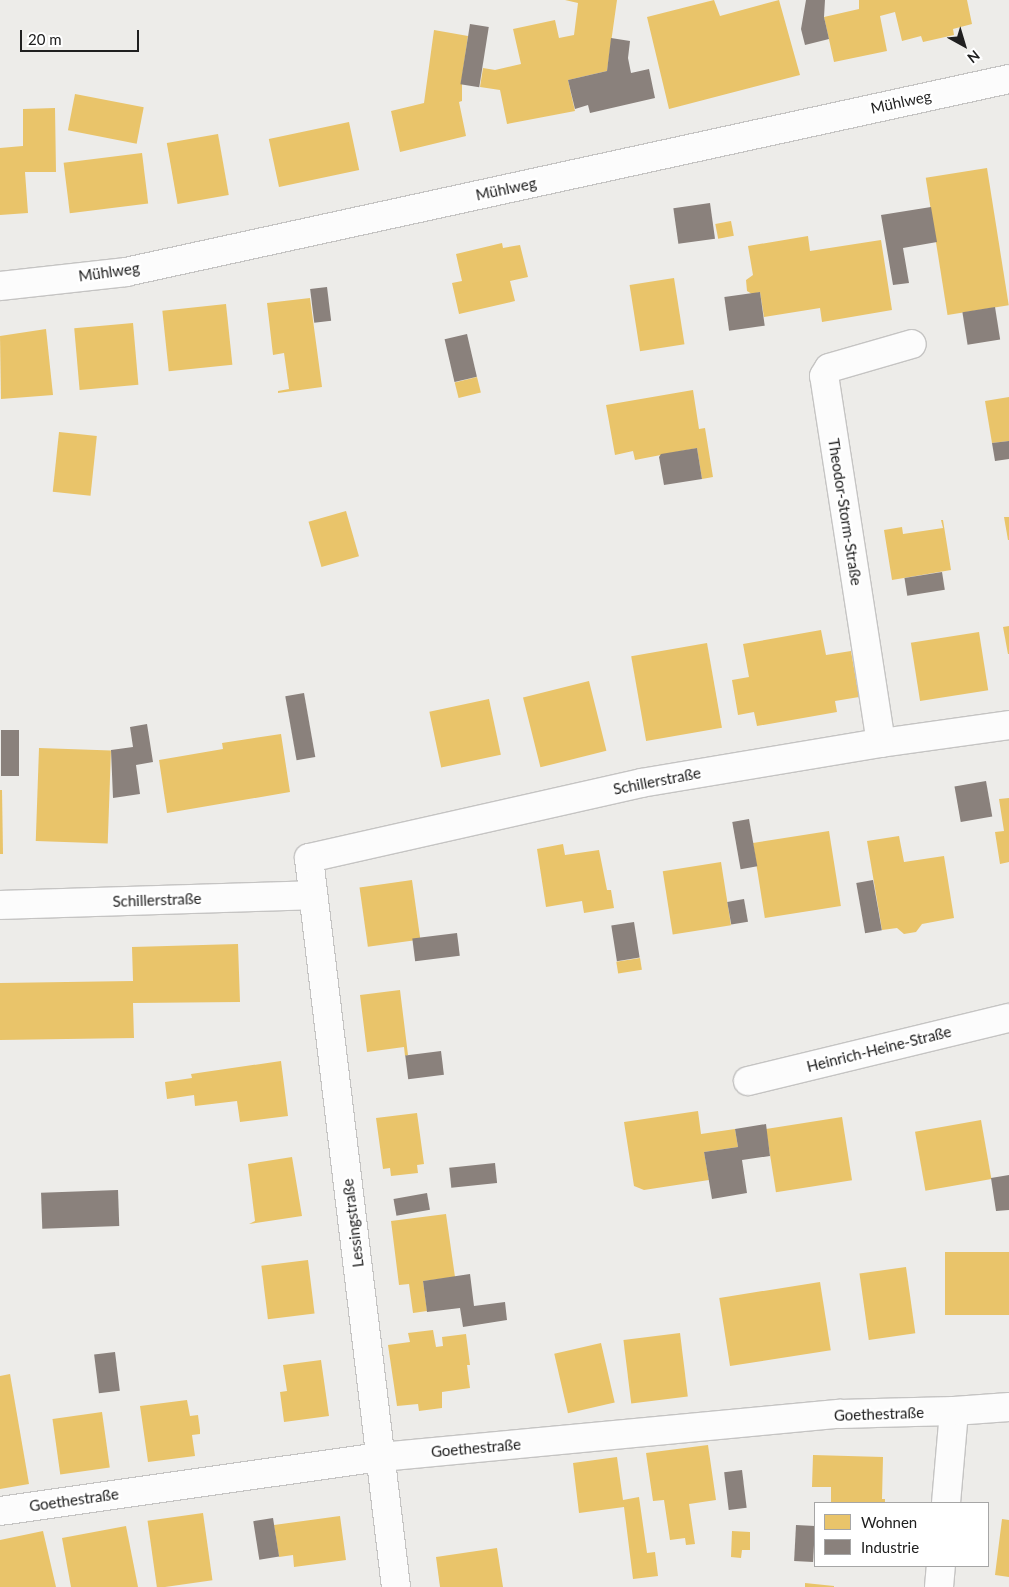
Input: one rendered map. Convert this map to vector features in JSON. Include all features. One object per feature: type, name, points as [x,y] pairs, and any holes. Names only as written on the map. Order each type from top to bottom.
[{"type":"street","name":"Mühlweg","points":[[0,286],[126,272],[1009,79]]},
{"type":"street","name":"Theodor-Storm-Straße","points":[[881,743],[824,376],[829,368],[912,344]]},
{"type":"street","name":"Schillerstraße","points":[[309,858],[642,782],[881,743],[1009,725]]},
{"type":"street","name":"Lessingstraße","points":[[309,858],[396,1587]]},
{"type":"street","name":"Schillerstraße","points":[[0,905],[313,895]]},
{"type":"street","name":"Heinrich-Heine-Straße","points":[[748,1081],[1009,1018]]},
{"type":"street","points":[[946,1502],[954,1411],[1009,1407]]},
{"type":"street","name":"Goethestraße","points":[[0,1511],[381,1457],[840,1414],[954,1411]]},
{"type":"street","points":[[939,1587],[941,1567]]},
{"type":"building: Wohnen","points":[[565,0],[617,0],[607,71],[568,80],[575,111],[507,124],[500,90],[480,87],[483,68],[495,70],[521,64],[513,29],[555,20],[559,38],[574,35],[578,3]]},
{"type":"building: Wohnen","points":[[714,0],[720,16],[779,0],[800,75],[669,109],[647,17]]},
{"type":"building: Wohnen","points":[[859,0],[967,0],[972,24],[953,29],[954,35],[923,42],[921,36],[902,41],[895,12],[880,16],[887,51],[834,62],[824,17],[859,9]]},
{"type":"building: Wohnen","points":[[434,30],[468,36],[461,84],[462,101],[459,102],[466,136],[400,152],[391,111],[424,103]]},
{"type":"building: Wohnen","points":[[75,94],[144,107],[137,144],[68,130]]},
{"type":"building: Wohnen","points":[[55,108],[56,172],[25,172],[28,213],[0,215],[0,148],[23,146],[23,109]]},
{"type":"building: Wohnen","points":[[349,122],[359,170],[279,187],[269,139]]},
{"type":"building: Wohnen","points":[[218,134],[229,195],[178,204],[167,143]]},
{"type":"building: Wohnen","points":[[142,153],[148,204],[70,213],[64,163]]},
{"type":"building: Wohnen","points":[[987,168],[1009,305],[948,315],[926,178]]},
{"type":"building: Wohnen","points":[[731,221],[734,236],[718,239],[715,224]]},
{"type":"building: Wohnen","points":[[808,236],[810,251],[881,240],[892,310],[822,322],[820,308],[764,317],[760,292],[752,294],[747,291],[746,280],[753,275],[748,246]]},
{"type":"building: Wohnen","points":[[502,243],[503,248],[520,245],[528,277],[510,281],[515,301],[459,314],[452,283],[462,281],[456,254]]},
{"type":"building: Wohnen","points":[[674,278],[684,344],[640,351],[630,285]]},
{"type":"building: Wohnen","points":[[310,298],[322,387],[278,393],[278,391],[289,389],[284,353],[273,355],[267,303]]},
{"type":"building: Wohnen","points":[[226,304],[232,365],[169,371],[162,311]]},
{"type":"building: Wohnen","points":[[133,323],[138,385],[80,390],[74,328]]},
{"type":"building: Wohnen","points":[[46,329],[53,395],[1,399],[0,336]]},
{"type":"building: Wohnen","points":[[477,377],[481,393],[459,398],[455,383]]},
{"type":"building: Wohnen","points":[[693,390],[699,429],[705,428],[713,477],[702,479],[697,448],[635,460],[633,451],[615,455],[606,405]]},
{"type":"building: Wohnen","points":[[1009,397],[1009,441],[992,443],[985,401]]},
{"type":"building: Wohnen","points":[[59,432],[97,436],[91,496],[53,492]]},
{"type":"building: Wohnen","points":[[346,511],[359,556],[321,567],[309,522]]},
{"type":"building: Wohnen","points":[[1004,517],[1009,517],[1009,540],[1008,540]]},
{"type":"building: Wohnen","points":[[941,520],[943,520],[951,570],[892,580],[884,530],[902,527],[903,534],[943,528]]},
{"type":"building: Wohnen","points":[[1009,626],[1009,654],[1008,654],[1003,627]]},
{"type":"building: Wohnen","points":[[821,630],[826,655],[851,651],[859,697],[835,701],[837,712],[757,726],[754,712],[738,715],[732,680],[749,677],[743,644]]},
{"type":"building: Wohnen","points":[[979,632],[988,690],[920,701],[911,643]]},
{"type":"building: Wohnen","points":[[707,643],[722,728],[646,741],[631,656]]},
{"type":"building: Wohnen","points":[[589,681],[606,751],[540,767],[523,697]]},
{"type":"building: Wohnen","points":[[489,699],[501,755],[441,767],[429,712]]},
{"type":"building: Wohnen","points":[[281,734],[290,792],[167,813],[159,760],[223,749],[222,743]]},
{"type":"building: Wohnen","points":[[39,748],[111,751],[108,843],[36,841]]},
{"type":"building: Wohnen","points":[[0,790],[2,790],[3,854],[0,854]]},
{"type":"building: Wohnen","points":[[1009,798],[1009,862],[1000,864],[995,832],[1004,831],[999,799]]},
{"type":"building: Wohnen","points":[[829,831],[841,906],[765,918],[753,843]]},
{"type":"building: Wohnen","points":[[899,836],[904,862],[944,856],[954,918],[922,924],[916,932],[904,934],[897,928],[882,930],[867,841]]},
{"type":"building: Wohnen","points":[[563,844],[565,855],[599,850],[607,890],[611,890],[614,908],[584,913],[582,901],[546,907],[537,849]]},
{"type":"building: Wohnen","points":[[721,862],[731,925],[673,934],[663,871]]},
{"type":"building: Wohnen","points":[[412,880],[420,939],[368,947],[360,887]]},
{"type":"building: Wohnen","points":[[238,944],[240,1002],[133,1003],[134,1038],[0,1040],[0,983],[133,981],[132,947]]},
{"type":"building: Wohnen","points":[[640,958],[642,970],[618,974],[616,962]]},
{"type":"building: Wohnen","points":[[400,990],[408,1055],[405,1056],[404,1047],[367,1052],[360,995]]},
{"type":"building: Wohnen","points":[[281,1061],[288,1116],[240,1122],[237,1101],[195,1106],[194,1095],[167,1099],[165,1082],[192,1078],[191,1074]]},
{"type":"building: Wohnen","points":[[698,1111],[701,1134],[735,1129],[738,1147],[704,1152],[709,1180],[644,1190],[634,1186],[624,1122]]},
{"type":"building: Wohnen","points":[[417,1113],[424,1164],[417,1165],[418,1173],[391,1176],[390,1168],[383,1169],[376,1118]]},
{"type":"building: Wohnen","points":[[842,1117],[852,1180],[776,1192],[766,1129]]},
{"type":"building: Wohnen","points":[[981,1120],[991,1179],[925,1191],[915,1132]]},
{"type":"building: Wohnen","points":[[292,1157],[302,1216],[249,1224],[255,1221],[248,1164]]},
{"type":"building: Wohnen","points":[[446,1214],[455,1277],[423,1281],[427,1311],[413,1313],[409,1284],[399,1285],[391,1221]]},
{"type":"building: Wohnen","points":[[945,1252],[1009,1252],[1009,1315],[945,1315]]},
{"type":"building: Wohnen","points":[[308,1260],[315,1314],[268,1319],[261,1266]]},
{"type":"building: Wohnen","points":[[906,1267],[915,1333],[869,1340],[859,1274]]},
{"type":"building: Wohnen","points":[[820,1282],[831,1350],[730,1366],[719,1298]]},
{"type":"building: Wohnen","points":[[433,1330],[436,1347],[443,1346],[442,1337],[466,1334],[470,1365],[467,1365],[470,1388],[442,1392],[442,1408],[419,1411],[418,1404],[397,1406],[388,1345],[410,1342],[408,1333]]},
{"type":"building: Wohnen","points":[[680,1333],[688,1397],[631,1403],[623,1340]]},
{"type":"building: Wohnen","points":[[601,1343],[615,1402],[568,1413],[554,1354]]},
{"type":"building: Wohnen","points":[[321,1360],[329,1416],[284,1422],[280,1392],[287,1391],[283,1365]]},
{"type":"building: Wohnen","points":[[10,1374],[29,1484],[0,1489],[0,1376]]},
{"type":"building: Wohnen","points":[[187,1400],[190,1416],[198,1415],[200,1434],[192,1435],[195,1456],[148,1462],[140,1406]]},
{"type":"building: Wohnen","points":[[102,1412],[110,1467],[60,1474],[52,1419]]},
{"type":"building: Wohnen","points":[[708,1445],[716,1500],[689,1504],[695,1544],[686,1545],[685,1538],[670,1540],[664,1500],[653,1501],[646,1453]]},
{"type":"building: Wohnen","points":[[813,1455],[883,1457],[882,1499],[885,1499],[885,1502],[831,1502],[831,1487],[812,1487]]},
{"type":"building: Wohnen","points":[[617,1457],[623,1500],[639,1497],[647,1553],[655,1552],[658,1576],[633,1579],[624,1507],[579,1513],[573,1463]]},
{"type":"building: Wohnen","points":[[203,1513],[212,1580],[157,1587],[148,1521]]},
{"type":"building: Wohnen","points":[[340,1516],[346,1560],[294,1567],[293,1555],[279,1557],[274,1525]]},
{"type":"building: Wohnen","points":[[1002,1519],[1009,1520],[1009,1577],[995,1575]]},
{"type":"building: Wohnen","points":[[126,1526],[138,1587],[71,1587],[62,1538]]},
{"type":"building: Wohnen","points":[[43,1531],[56,1587],[0,1587],[0,1540]]},
{"type":"building: Wohnen","points":[[732,1531],[750,1532],[750,1550],[742,1550],[741,1558],[731,1557]]},
{"type":"building: Wohnen","points":[[497,1548],[503,1587],[440,1587],[436,1557]]},
{"type":"building: Wohnen","points":[[805,1583],[834,1586],[834,1587],[805,1587]]},
{"type":"building: Industrie","points":[[806,0],[825,0],[824,17],[829,39],[805,45],[801,29]]},
{"type":"building: Industrie","points":[[470,24],[489,27],[479,87],[460,84]]},
{"type":"building: Industrie","points":[[611,38],[630,41],[628,58],[631,73],[649,69],[655,98],[590,113],[588,105],[575,109],[568,80],[607,71]]},
{"type":"building: Industrie","points":[[710,203],[715,239],[678,244],[673,208]]},
{"type":"building: Industrie","points":[[931,207],[937,242],[903,248],[909,283],[893,285],[881,215]]},
{"type":"building: Industrie","points":[[327,287],[331,321],[314,323],[310,289]]},
{"type":"building: Industrie","points":[[760,292],[765,326],[729,331],[724,297]]},
{"type":"building: Industrie","points":[[995,307],[1000,340],[968,345],[962,312]]},
{"type":"building: Industrie","points":[[467,334],[477,377],[454,382],[445,339]]},
{"type":"building: Industrie","points":[[1009,441],[1009,459],[995,461],[992,443]]},
{"type":"building: Industrie","points":[[697,448],[702,479],[664,485],[659,457],[661,454]]},
{"type":"building: Industrie","points":[[942,572],[945,590],[907,596],[904,578]]},
{"type":"building: Industrie","points":[[304,693],[315,757],[297,760],[285,696]]},
{"type":"building: Industrie","points":[[147,724],[153,762],[136,765],[140,794],[113,798],[111,750],[133,747],[130,727]]},
{"type":"building: Industrie","points":[[1,730],[19,730],[19,776],[1,776]]},
{"type":"building: Industrie","points":[[986,781],[992,816],[961,822],[954,787]]},
{"type":"building: Industrie","points":[[749,819],[757,866],[741,869],[732,822]]},
{"type":"building: Industrie","points":[[873,880],[882,930],[865,933],[856,883]]},
{"type":"building: Industrie","points":[[744,899],[748,922],[731,925],[727,902]]},
{"type":"building: Industrie","points":[[634,922],[640,958],[617,961],[611,926]]},
{"type":"building: Industrie","points":[[457,933],[460,956],[415,961],[412,938]]},
{"type":"building: Industrie","points":[[441,1051],[444,1075],[408,1079],[405,1055]]},
{"type":"building: Industrie","points":[[766,1124],[770,1156],[742,1160],[747,1193],[712,1199],[704,1152],[738,1147],[735,1129]]},
{"type":"building: Industrie","points":[[495,1163],[497,1183],[451,1188],[449,1168]]},
{"type":"building: Industrie","points":[[1009,1175],[1009,1210],[996,1211],[991,1178]]},
{"type":"building: Industrie","points":[[118,1190],[119,1226],[42,1229],[41,1193]]},
{"type":"building: Industrie","points":[[427,1193],[430,1210],[396,1216],[394,1199]]},
{"type":"building: Industrie","points":[[470,1274],[474,1306],[505,1302],[507,1320],[463,1327],[460,1308],[427,1312],[423,1281]]},
{"type":"building: Industrie","points":[[115,1352],[120,1391],[99,1393],[94,1355]]},
{"type":"building: Industrie","points":[[742,1470],[747,1508],[729,1510],[724,1472]]},
{"type":"building: Industrie","points":[[273,1518],[279,1557],[259,1560],[253,1521]]},
{"type":"building: Industrie","points":[[796,1525],[814,1526],[813,1562],[794,1561]]}]
